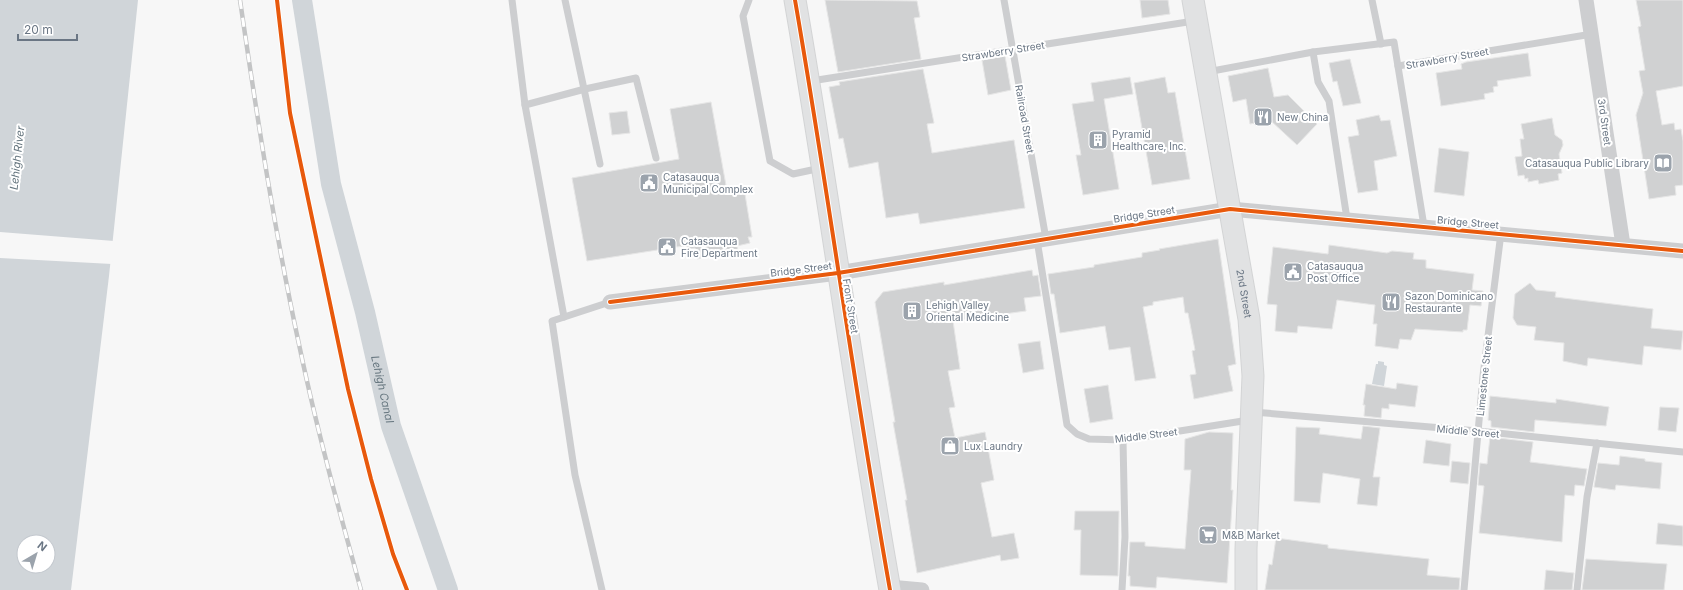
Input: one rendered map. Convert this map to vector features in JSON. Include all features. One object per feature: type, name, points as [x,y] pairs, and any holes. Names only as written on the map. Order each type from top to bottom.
[{"type":"main road","name":"Front Street","points":[[795,0],[809,82],[866,461],[889,588]]},
{"type":"main road","name":"2nd Street","points":[[1193,0],[1249,319],[1254,376],[1246,549],[1246,590]]},
{"type":"street","name":"3rd Street","points":[[1586,0],[1623,245]]},
{"type":"street","name":"Bridge Street","points":[[610,302],[838,272],[1230,209],[1683,251]]},
{"type":"street","points":[[889,588],[922,590]]},
{"type":"lane","points":[[512,0],[525,105],[564,317]]},
{"type":"lane","points":[[565,0],[600,164]]},
{"type":"lane","points":[[749,0],[743,16],[770,161],[793,174],[822,168]]},
{"type":"lane","name":"Railroad Street","points":[[1004,0],[1013,50],[1067,425]]},
{"type":"lane","points":[[1372,0],[1381,44]]},
{"type":"lane","name":"Strawberry Street","points":[[809,82],[1196,20]]},
{"type":"lane","name":"Strawberry Street","points":[[1205,73],[1313,52],[1394,42],[1398,66],[1592,34]]},
{"type":"lane","points":[[1313,52],[1318,82],[1329,101],[1347,219]]},
{"type":"lane","points":[[1398,66],[1424,226]]},
{"type":"lane","points":[[525,105],[585,89],[636,78],[656,158]]},
{"type":"lane","name":"Limestone Street","points":[[1464,590],[1478,431],[1501,233]]},
{"type":"lane","points":[[602,590],[575,475],[552,321],[610,302]]},
{"type":"lane","name":"Middle Street","points":[[1067,425],[1077,434],[1089,439],[1123,440],[1253,416],[1478,431],[1683,452]]},
{"type":"lane","points":[[1122,590],[1125,537],[1123,440]]},
{"type":"lane","points":[[1577,590],[1587,497],[1597,444]]},
{"type":"water","name":"Lehigh River","points":[[0,0],[138,0],[109,276],[71,590],[0,590]]},
{"type":"water","points":[[1378,361],[1384,362],[1384,365],[1387,366],[1384,386],[1372,384]]},
{"type":"pier","points":[[0,232],[114,241],[112,264],[0,258]]},
{"type":"building","points":[[825,0],[917,1],[920,17],[914,18],[921,59],[838,72]]},
{"type":"building","points":[[1140,0],[1168,0],[1170,14],[1142,18]]},
{"type":"building","points":[[1636,0],[1683,0],[1683,86],[1656,91],[1662,125],[1674,123],[1675,130],[1681,129],[1683,141],[1683,185],[1675,186],[1676,195],[1649,199],[1636,115],[1643,93],[1639,71],[1645,70],[1638,27],[1641,26]]},
{"type":"building","points":[[1528,53],[1531,76],[1497,81],[1498,86],[1493,87],[1494,92],[1484,94],[1485,99],[1441,106],[1436,73],[1462,69],[1461,64],[1466,62]]},
{"type":"building","points":[[1005,56],[1011,90],[988,95],[982,60]]},
{"type":"building","points":[[1350,59],[1361,103],[1343,106],[1337,81],[1333,82],[1329,63]]},
{"type":"building","points":[[1268,68],[1274,97],[1288,95],[1317,124],[1297,145],[1270,120],[1250,124],[1246,99],[1233,102],[1228,76]]},
{"type":"building","points":[[923,69],[934,123],[927,124],[932,153],[1014,140],[1025,208],[920,224],[918,213],[886,218],[878,162],[849,168],[843,138],[839,139],[829,87],[840,85],[839,82]]},
{"type":"building","name":"Pyramid Healthcare, Inc.","points":[[1130,77],[1133,94],[1104,99],[1119,189],[1083,195],[1076,155],[1081,155],[1072,104],[1094,101],[1091,83]]},
{"type":"building","points":[[1165,77],[1168,93],[1175,92],[1190,179],[1152,185],[1134,83]]},
{"type":"building","name":"Catasauqua Municipal Complex","points":[[711,102],[727,191],[744,188],[752,237],[748,237],[750,243],[737,246],[738,252],[697,259],[695,248],[684,250],[683,246],[587,261],[572,178],[679,159],[670,109]]},
{"type":"building","points":[[627,111],[630,133],[612,135],[609,113]]},
{"type":"building","points":[[1379,115],[1381,121],[1390,120],[1397,156],[1374,161],[1378,190],[1358,193],[1348,137],[1359,135],[1356,120]]},
{"type":"building","points":[[1552,118],[1555,135],[1562,140],[1563,145],[1559,154],[1562,173],[1558,174],[1559,180],[1539,184],[1538,180],[1528,182],[1528,178],[1525,179],[1524,175],[1518,176],[1515,157],[1522,156],[1520,139],[1524,139],[1521,124]]},
{"type":"building","points":[[1439,148],[1469,152],[1464,196],[1434,192]]},
{"type":"building","points":[[1218,239],[1236,364],[1228,366],[1233,391],[1194,399],[1190,375],[1196,374],[1192,351],[1195,350],[1188,313],[1185,313],[1183,297],[1153,302],[1153,305],[1143,307],[1156,378],[1135,381],[1130,347],[1109,350],[1105,326],[1060,333],[1054,294],[1051,294],[1048,274],[1094,267],[1094,265],[1142,257],[1142,253],[1160,250],[1159,249]]},
{"type":"building","points":[[1329,245],[1387,253],[1392,251],[1414,253],[1413,259],[1426,260],[1426,268],[1474,274],[1472,290],[1483,291],[1481,306],[1470,305],[1467,330],[1463,330],[1463,332],[1415,329],[1411,340],[1400,339],[1398,349],[1375,346],[1377,324],[1373,324],[1375,305],[1337,300],[1332,329],[1298,326],[1297,333],[1275,331],[1277,305],[1267,304],[1273,247],[1328,254]]},
{"type":"building","points":[[1032,270],[1033,276],[1038,275],[1041,296],[1024,298],[1026,311],[953,321],[960,369],[948,371],[955,407],[949,408],[955,438],[985,432],[994,480],[981,483],[992,537],[1014,533],[1019,558],[1001,561],[1000,555],[917,573],[905,500],[907,500],[893,422],[895,422],[875,302],[883,292],[944,282],[944,285]]},
{"type":"building","points":[[1530,283],[1536,290],[1556,292],[1555,297],[1653,309],[1651,328],[1683,331],[1681,350],[1644,346],[1642,365],[1588,358],[1587,366],[1563,361],[1564,343],[1534,340],[1536,327],[1517,325],[1513,318],[1515,294]]},
{"type":"building","points":[[1040,341],[1044,369],[1023,373],[1018,344]]},
{"type":"building","points":[[1397,383],[1418,386],[1415,407],[1389,404],[1389,409],[1382,408],[1381,418],[1364,416],[1365,405],[1363,405],[1366,384],[1396,389]]},
{"type":"building","points":[[1108,385],[1113,419],[1090,423],[1084,389]]},
{"type":"building","points":[[1490,396],[1556,403],[1556,399],[1609,407],[1606,426],[1535,420],[1534,432],[1491,427],[1491,421],[1488,420]]},
{"type":"building","points":[[1660,407],[1679,408],[1676,432],[1658,430]]},
{"type":"building","points":[[1363,426],[1380,428],[1373,477],[1380,477],[1377,506],[1357,504],[1360,479],[1323,473],[1320,503],[1294,501],[1296,427],[1320,428],[1319,434],[1361,439]]},
{"type":"building","points":[[1209,432],[1233,433],[1231,490],[1233,490],[1227,583],[1157,577],[1156,588],[1130,586],[1130,576],[1128,576],[1130,542],[1145,542],[1145,546],[1185,549],[1191,470],[1184,470],[1185,439]]},
{"type":"building","points":[[1490,437],[1533,442],[1530,462],[1587,469],[1584,486],[1575,485],[1574,496],[1565,495],[1562,542],[1479,533],[1484,486],[1478,485],[1480,463],[1487,464]]},
{"type":"building","points":[[1426,440],[1451,444],[1449,466],[1423,463]]},
{"type":"building","points":[[1620,456],[1662,463],[1660,489],[1616,485],[1615,490],[1594,487],[1598,463],[1619,465]]},
{"type":"building","points":[[1452,461],[1470,463],[1468,484],[1450,482]]},
{"type":"building","points":[[1075,511],[1119,511],[1118,576],[1080,575],[1081,530],[1074,530]]},
{"type":"building","points":[[1658,523],[1683,526],[1683,546],[1656,544]]},
{"type":"building","points":[[1276,538],[1328,545],[1328,548],[1429,559],[1427,575],[1460,578],[1459,590],[1265,590],[1269,564],[1272,565]]},
{"type":"building","points":[[1586,559],[1667,564],[1664,590],[1582,590]]},
{"type":"building","points":[[1546,570],[1574,573],[1572,590],[1544,590]]},
{"type":"waterway","name":"Lehigh Canal","points":[[302,0],[331,184],[365,312],[391,426],[448,590]]},
{"type":"railway","points":[[240,0],[267,175],[291,306],[321,440],[361,590]]},
{"type":"cycle path","points":[[277,0],[290,113],[348,389],[371,479],[393,554],[407,590]]},
{"type":"cycle path","points":[[795,0],[865,443],[890,590]]},
{"type":"cycle path","points":[[610,302],[838,273],[1230,209],[1683,251]]},
{"type":"place","name":"New China","points":[[1263,117]]},
{"type":"place","name":"Pyramid Healthcare, Inc.","points":[[1098,140]]},
{"type":"place","name":"Catasauqua Public Library","points":[[1663,163]]},
{"type":"place","name":"Catasauqua Municipal Complex","points":[[649,183]]},
{"type":"place","name":"Catasauqua Fire Department","points":[[667,247]]},
{"type":"place","name":"Catasauqua Post Office","points":[[1293,272]]},
{"type":"place","name":"Sazon Dominicano Restaurante","points":[[1391,302]]},
{"type":"place","name":"Lehigh Valley Oriental Medicine","points":[[912,311]]},
{"type":"place","name":"Lux Laundry","points":[[950,446]]},
{"type":"place","name":"M&B Market","points":[[1208,535]]}]
